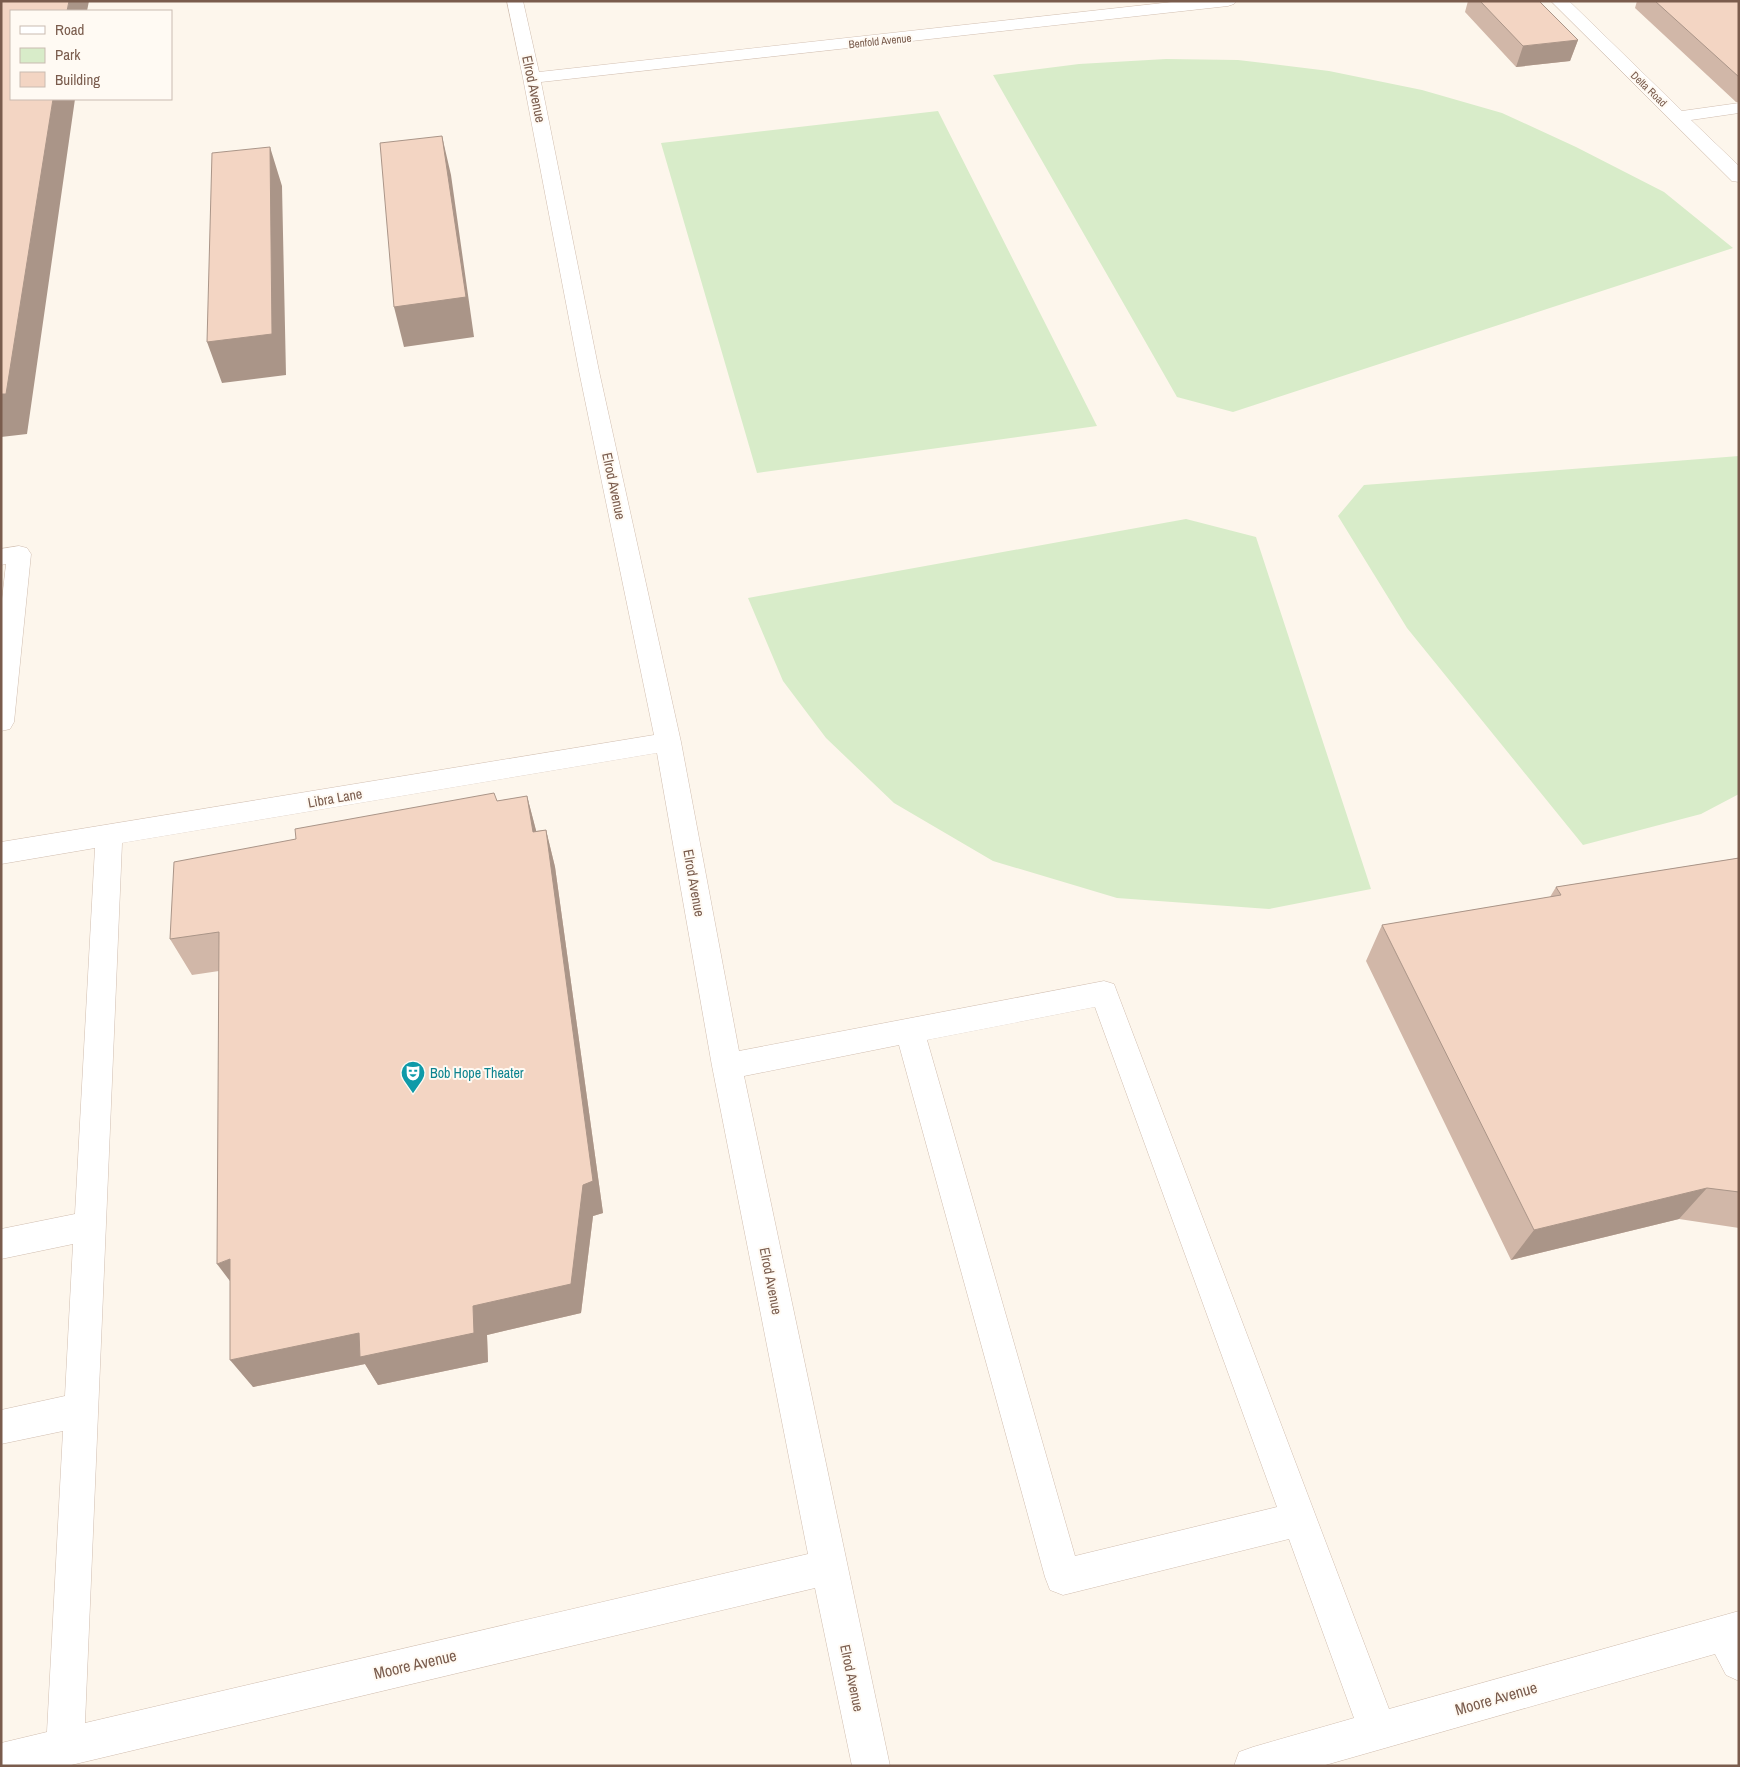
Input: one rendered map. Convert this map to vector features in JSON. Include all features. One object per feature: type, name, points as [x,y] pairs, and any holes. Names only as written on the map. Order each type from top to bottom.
[{"type":"street","name":"Elrod Avenue","points":[[515,1],[532,78],[589,371],[668,742],[727,1066],[871,1766]]},
{"type":"street","name":"Benfold Avenue","points":[[532,78],[1106,8],[1228,1]]},
{"type":"street","name":"Delta Road","points":[[1559,1],[1739,177]]},
{"type":"street","points":[[1676,117],[1739,108]]},
{"type":"street","points":[[1,557],[20,554],[1,722]]},
{"type":"street","name":"Libra Lane","points":[[1,853],[668,742]]},
{"type":"street","points":[[65,1746],[109,835]]},
{"type":"street","points":[[727,1066],[1104,993],[1378,1731]]},
{"type":"street","points":[[910,1031],[1063,1577],[1300,1519]]},
{"type":"street","points":[[1,1244],[89,1226]]},
{"type":"street","points":[[1,1427],[80,1410]]},
{"type":"street","name":"Moore Avenue","points":[[1,1762],[829,1567]]},
{"type":"street","name":"Moore Avenue","points":[[1253,1766],[1378,1731],[1734,1642]]},
{"type":"green space","points":[[1166,59],[1238,60],[1329,71],[1422,90],[1502,113],[1576,147],[1664,192],[1733,248],[1233,412],[1177,397],[993,75],[1079,64]]},
{"type":"green space","points":[[938,111],[1097,426],[757,473],[661,143]]},
{"type":"green space","points":[[1739,456],[1739,794],[1701,814],[1583,845],[1407,628],[1338,516],[1364,485]]},
{"type":"green space","points":[[1186,519],[1256,537],[1371,889],[1269,909],[1117,898],[993,861],[894,803],[826,738],[783,681],[748,598]]},
{"type":"building","points":[[1,1],[69,1],[67,10],[10,10],[10,100],[53,100],[6,394],[1,394]]},
{"type":"building","points":[[1480,1],[1539,1],[1578,40],[1523,46]]},
{"type":"building","points":[[1655,1],[1739,1],[1739,77]]},
{"type":"building","points":[[442,136],[466,297],[394,307],[380,143]]},
{"type":"building","points":[[270,147],[272,334],[207,342],[212,153]]},
{"type":"building","name":"Bob Hope Theater","points":[[494,793],[497,801],[527,796],[533,832],[546,830],[593,1181],[583,1185],[571,1284],[473,1306],[474,1333],[360,1357],[359,1333],[230,1360],[230,1259],[217,1264],[219,932],[170,939],[174,862],[296,839],[295,829]]},
{"type":"building","points":[[1739,858],[1739,1192],[1707,1188],[1534,1230],[1382,925],[1561,895],[1556,887]]},
{"type":"place","name":"Bob Hope Theater","points":[[413,1094]]}]
